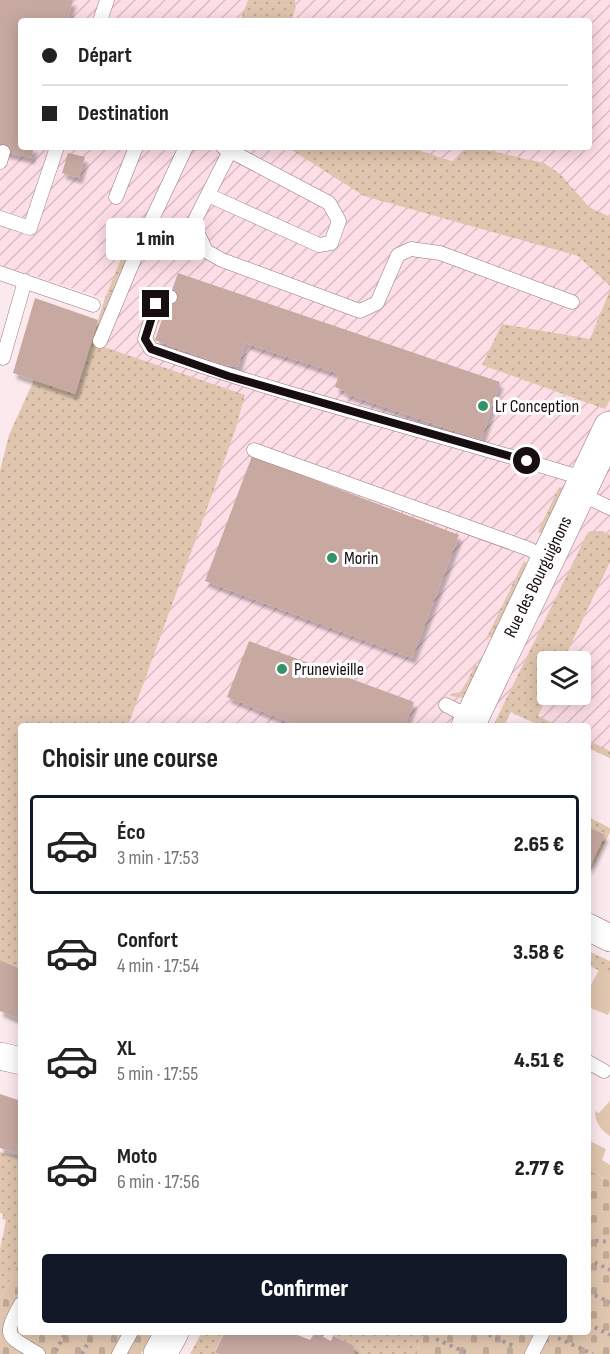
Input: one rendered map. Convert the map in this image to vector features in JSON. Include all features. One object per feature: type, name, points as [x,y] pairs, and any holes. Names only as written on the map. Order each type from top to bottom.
[{"type":"street","name":"Rue des Bourguignons","points":[[462,716],[547,559],[610,428]]},
{"type":"street","points":[[591,928],[610,938]]},
{"type":"street","points":[[0,1056],[18,1059]]},
{"type":"street","points":[[159,1354],[170,1335]]},
{"type":"lane","points":[[101,18],[107,0]]},
{"type":"lane","points":[[0,218],[30,228],[56,150]]},
{"type":"lane","points":[[116,197],[135,150]]},
{"type":"lane","points":[[100,341],[140,245],[185,150]]},
{"type":"lane","points":[[227,150],[196,218],[197,232],[206,251],[222,260],[360,311],[376,303],[398,255],[411,249],[440,253],[572,302]]},
{"type":"lane","points":[[208,195],[319,245],[331,243],[339,221],[329,203],[229,150]]},
{"type":"lane","points":[[0,273],[93,305]]},
{"type":"lane","points":[[3,357],[25,281]]},
{"type":"lane","points":[[170,297],[163,296],[156,304],[145,339],[151,349],[228,376],[491,450],[582,486],[610,508]]},
{"type":"lane","points":[[254,450],[492,541],[529,549],[547,559]]},
{"type":"lane","points":[[591,1064],[603,1071]]},
{"type":"lane","points":[[18,1309],[9,1325],[10,1335],[38,1354]]},
{"type":"lane","points":[[119,1354],[129,1335]]},
{"type":"lane","points":[[526,1352],[548,1335]]},
{"type":"path","points":[[591,1240],[610,1242]]},
{"type":"path","points":[[591,1260],[610,1270]]},
{"type":"path","points":[[591,1293],[610,1302]]},
{"type":"path","points":[[591,1326],[610,1335]]},
{"type":"path","points":[[54,1354],[64,1335]]},
{"type":"path","points":[[82,1354],[92,1335]]},
{"type":"path","points":[[489,1335],[526,1352]]},
{"type":"path","points":[[551,1335],[593,1354]]},
{"type":"path","points":[[436,1338],[469,1354]]},
{"type":"shaded area","points":[[0,0],[610,0],[610,758],[591,749],[591,723],[534,723],[491,705],[471,723],[21,723],[0,471],[9,435],[34,380],[75,393],[105,299],[0,265]]},
{"type":"green space","points":[[248,0],[295,0],[296,7],[292,18],[241,18]]},
{"type":"green space","points":[[292,150],[418,150],[454,162],[466,150],[486,150],[544,163],[560,174],[589,207],[610,217],[610,286],[578,256],[364,196]]},
{"type":"green space","points":[[130,237],[145,246],[104,347],[245,395],[235,431],[129,723],[18,723],[18,968],[0,960],[0,471],[9,435],[34,380],[75,393],[105,298]]},
{"type":"green space","points":[[610,290],[610,400],[605,409],[482,365],[502,324],[590,339]]},
{"type":"green space","points":[[559,487],[567,496],[544,534],[538,532]]},
{"type":"green space","points":[[601,531],[610,534],[610,562],[568,651],[537,651],[537,705],[543,705],[538,716],[552,723],[535,723],[511,712],[506,723],[494,723],[588,532]]},
{"type":"green space","points":[[524,561],[532,571],[500,638],[487,637]]},
{"type":"green space","points":[[475,664],[478,668],[464,698],[450,696],[460,692]]},
{"type":"green space","points":[[591,742],[610,751],[610,758],[591,749]]},
{"type":"green space","points":[[591,818],[610,828],[591,871]]},
{"type":"green space","points":[[591,952],[610,961],[610,976],[591,966]]},
{"type":"green space","points":[[599,970],[610,976],[608,1015],[591,1008],[591,985]]},
{"type":"green space","points":[[610,1101],[610,1136],[599,1126],[595,1111],[599,1113]]},
{"type":"green space","points":[[591,1142],[606,1149],[602,1160],[610,1165],[610,1181],[591,1172]]},
{"type":"green space","points":[[0,1152],[18,1156],[18,1265],[0,1298],[0,1249],[6,1220],[2,1219],[3,1214],[0,1213]]},
{"type":"green space","points":[[591,1172],[610,1181],[610,1354],[415,1354],[424,1335],[591,1335]]},
{"type":"green space","points":[[18,1265],[18,1335],[151,1335],[141,1354],[0,1354],[0,1298]]},
{"type":"green space","points":[[200,1335],[223,1335],[215,1351],[220,1354],[190,1354]]},
{"type":"green space","points":[[424,1335],[415,1354],[355,1354],[352,1352],[355,1346],[333,1336]]},
{"type":"building","points":[[0,0],[73,0],[68,18],[18,18],[18,150],[33,150],[31,158],[0,151]]},
{"type":"building","points":[[68,153],[85,157],[79,178],[62,173]]},
{"type":"building","points":[[178,273],[500,382],[481,440],[344,393],[345,391],[335,387],[339,374],[245,343],[238,367],[220,364],[155,340]]},
{"type":"building","points":[[35,298],[98,320],[75,394],[13,373]]},
{"type":"building","name":"Morin","points":[[252,456],[459,535],[412,658],[205,581]]},
{"type":"building","name":"Prunevieille","points":[[249,641],[414,702],[406,723],[291,723],[227,697]]},
{"type":"building","points":[[591,828],[605,835],[591,864]]},
{"type":"building","points":[[0,960],[18,968],[18,1019],[0,1011]]},
{"type":"building","points":[[0,1094],[18,1100],[18,1145],[16,1153],[0,1148]]},
{"type":"building","points":[[224,1335],[298,1335],[310,1340],[314,1335],[319,1335],[331,1341],[333,1336],[355,1346],[352,1352],[355,1354],[220,1354],[215,1352]]},
{"type":"place","name":"Lr Conception","points":[[483,406]]},
{"type":"place","name":"Morin","points":[[332,558]]},
{"type":"place","name":"Prunevieille","points":[[282,669]]},
{"type":"route","points":[[156,304],[145,339],[151,349],[228,376],[527,461]]}]
